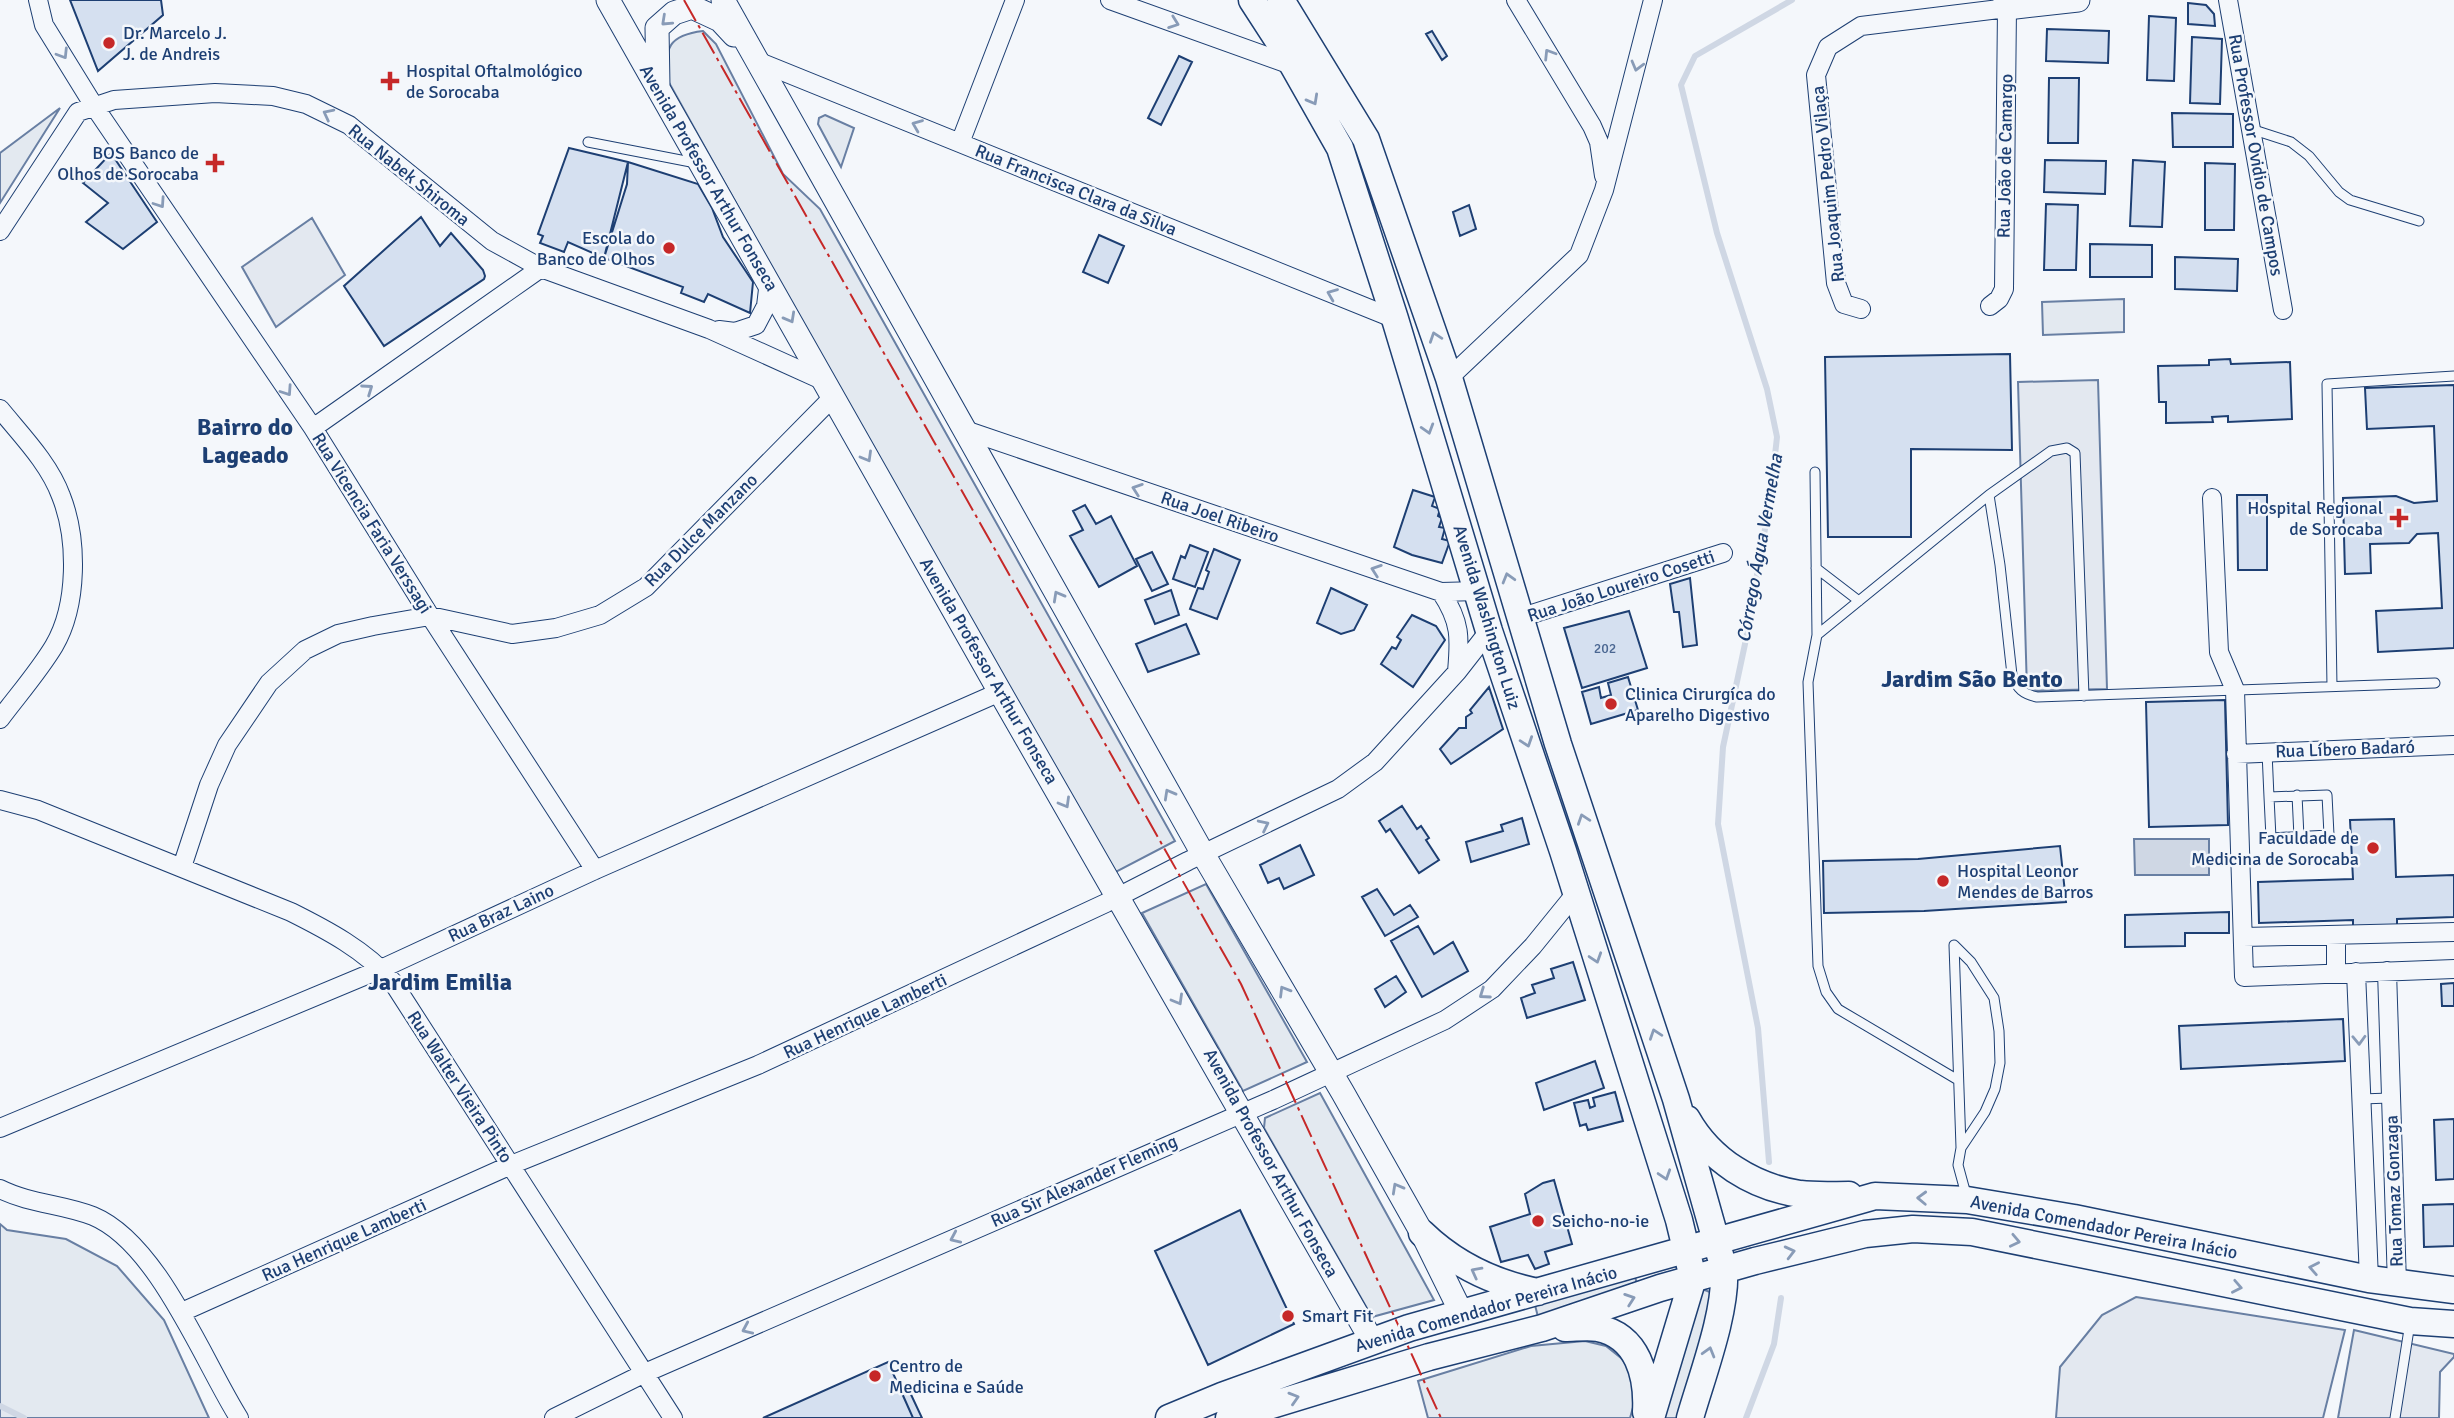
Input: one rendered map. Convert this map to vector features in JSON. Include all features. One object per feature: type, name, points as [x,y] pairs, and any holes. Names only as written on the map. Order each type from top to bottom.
[{"type":"main road","name":"Avenida Washington Luiz","points":[[1252,0],[1294,66],[1340,148],[1489,631],[1576,893],[1687,1249]]},
{"type":"main road","name":"Avenida Washington Luiz","points":[[1281,0],[1366,139],[1449,378],[1558,744],[1676,1099],[1716,1242]]},
{"type":"main road","points":[[1676,1099],[1696,1135],[1723,1161],[1756,1182],[1799,1194],[1875,1196]]},
{"type":"main road","name":"Avenida Comendador Pereira Inácio","points":[[1169,1418],[1372,1341],[1875,1196],[1967,1199],[2074,1218],[2369,1279],[2454,1290]]},
{"type":"main road","name":"Avenida Comendador Pereira Inácio","points":[[1229,1418],[1447,1352],[1542,1328],[1724,1269],[1865,1234],[1913,1229],[1972,1232],[2410,1321],[2454,1324]]},
{"type":"main road","points":[[1422,1233],[1446,1254],[1489,1279],[1540,1292]]},
{"type":"main road","points":[[1690,1418],[1724,1294],[1724,1269],[1716,1242]]},
{"type":"main road","points":[[1651,1418],[1693,1278],[1687,1249]]},
{"type":"main road","points":[[1447,1352],[1454,1342],[1462,1314]]},
{"type":"main road","points":[[1542,1328],[1597,1327],[1620,1337],[1631,1347],[1640,1362],[1647,1395],[1646,1418]]},
{"type":"main road","points":[[1372,1341],[1406,1364]]},
{"type":"street","name":"Rua Vicencia Faria Verssagi","points":[[38,0],[44,24],[94,106],[313,428],[430,616],[595,870]]},
{"type":"street","name":"Avenida Professor Arthur Fonseca","points":[[608,0],[1372,1341]]},
{"type":"street","points":[[723,0],[1203,854],[1422,1233],[1462,1314]]},
{"type":"street","points":[[960,143],[1015,0]]},
{"type":"street","points":[[1110,0],[1294,66]]},
{"type":"street","points":[[1516,0],[1582,108],[1599,142],[1604,162],[1604,190]]},
{"type":"street","points":[[1449,378],[1579,255],[1604,190],[1653,0]]},
{"type":"street","points":[[2006,4],[2078,0]]},
{"type":"street","name":"Rua Professor Ovidio de Campos","points":[[2228,0],[2283,310]]},
{"type":"street","name":"Rua Joaquim Pedro Vilaça","points":[[1861,309],[1844,304],[1836,283],[1816,75],[1828,47],[1861,26],[2006,4]]},
{"type":"street","name":"Rua João de Camargo","points":[[1990,306],[1999,299],[2004,289],[2006,4]]},
{"type":"street","points":[[658,89],[657,28],[674,13],[692,7],[720,20],[757,61]]},
{"type":"street","name":"Rua Francisca Clara da Silva","points":[[757,61],[1395,320]]},
{"type":"street","name":"Rua Nabek Shiroma","points":[[94,106],[114,100],[215,93],[272,96],[306,104],[349,125],[492,241],[541,268],[709,329],[829,389]]},
{"type":"street","points":[[1582,108],[1594,119],[1602,121],[1612,119],[1628,101]]},
{"type":"street","points":[[0,231],[78,112],[94,106]]},
{"type":"street","points":[[313,428],[541,268]]},
{"type":"street","name":"Rua Nabek Shiroma","points":[[709,329],[735,332],[756,325],[766,306],[769,281]]},
{"type":"street","name":"Rua Dulce Manzano","points":[[182,867],[209,785],[227,745],[269,683],[305,650],[338,634],[430,616],[512,634],[556,628],[600,615],[646,587],[829,389]]},
{"type":"street","points":[[0,409],[46,467],[61,495],[70,529],[72,598],[55,645],[0,719]]},
{"type":"street","name":"Rua Joel Ribeiro","points":[[965,430],[1441,592],[1478,591]]},
{"type":"street","points":[[2211,498],[2219,652],[2235,690],[2244,977],[2454,968]]},
{"type":"street","name":"Rua João Loureiro Cosetti","points":[[1520,618],[1723,553]]},
{"type":"street","points":[[1441,592],[1453,611],[1460,642],[1457,673]]},
{"type":"street","name":"Rua Henrique Lamberti","points":[[182,1312],[510,1165],[758,1065],[1119,896],[1338,789],[1375,762],[1457,673],[1489,631]]},
{"type":"street","name":"Rua Braz Laino","points":[[0,1128],[381,969],[595,870],[1000,692]]},
{"type":"street","name":"Rua Líbero Badaró","points":[[2236,754],[2454,745]]},
{"type":"street","name":"Rua Walter Vieira Pinto","points":[[0,800],[38,810],[290,912],[324,929],[381,969],[392,981],[673,1418]]},
{"type":"street","name":"Rua Sir Alexander Fleming","points":[[554,1418],[645,1373],[1242,1112],[1445,1020],[1492,989],[1533,946],[1576,893]]},
{"type":"street","points":[[2243,937],[2454,932]]},
{"type":"street","points":[[2336,935],[2336,973]]},
{"type":"street","name":"Rua Tomaz Gonzaga","points":[[2386,971],[2397,1284]]},
{"type":"street","name":"Rua Tomaz Gonzaga","points":[[2356,972],[2369,1279]]},
{"type":"street","points":[[0,1189],[16,1197],[92,1216],[114,1228],[139,1252],[182,1312],[240,1418]]},
{"type":"lane","points":[[2251,130],[2291,142],[2309,156],[2339,192],[2350,200],[2419,221]]},
{"type":"lane","points":[[588,142],[701,164]]},
{"type":"lane","points":[[2332,685],[2327,384],[2454,376]]},
{"type":"lane","points":[[1817,635],[1989,495],[2051,451],[2067,448],[2075,453],[2084,696]]},
{"type":"lane","points":[[1815,472],[1817,635],[1808,682],[1818,966],[1826,992],[1838,1009],[1958,1080]]},
{"type":"lane","points":[[1989,495],[2012,675],[2016,687],[2025,694],[2037,697],[2084,696],[2435,683]]},
{"type":"lane","points":[[1816,568],[1859,601]]},
{"type":"lane","points":[[2267,752],[2269,797],[2271,838],[2329,835],[2327,795],[2269,797]]},
{"type":"lane","points":[[2297,795],[2299,836]]},
{"type":"lane","points":[[1961,1148],[1985,1112],[1995,1089],[2000,1052],[1994,998],[1971,962],[1954,946],[1961,1148],[1958,1165],[1967,1199]]},
{"type":"lane","name":"Rua Tomaz Gonzaga","points":[[2361,1099],[2390,1098]]},
{"type":"lane","points":[[2395,1418],[2410,1321]]},
{"type":"shaded area","points":[[703,31],[716,44],[783,174],[820,209],[1175,841],[1110,875],[667,79],[667,59],[671,45],[683,36]]},
{"type":"shaded area","points":[[60,108],[0,203],[0,153]]},
{"type":"shaded area","points":[[825,115],[854,128],[841,167],[818,124],[819,118]]},
{"type":"shaded area","points":[[312,218],[345,275],[276,327],[242,267]]},
{"type":"shaded area","points":[[2124,299],[2124,332],[2043,335],[2042,302]]},
{"type":"shaded area","points":[[2098,380],[2107,689],[2027,691],[2018,382]]},
{"type":"shaded area","points":[[2134,839],[2209,839],[2209,875],[2135,875]]},
{"type":"shaded area","points":[[1206,884],[1307,1062],[1243,1091],[1142,913]]},
{"type":"shaded area","points":[[1320,1093],[1434,1300],[1372,1317],[1264,1128],[1265,1118]]},
{"type":"shaded area","points":[[0,1224],[7,1230],[66,1239],[117,1266],[164,1320],[209,1418],[0,1418]]},
{"type":"shaded area","points":[[1635,1277],[1638,1287],[1538,1317],[1535,1305]]},
{"type":"shaded area","points":[[1702,1289],[1710,1292],[1713,1302],[1677,1418],[1659,1418]]},
{"type":"shaded area","points":[[2136,1297],[2345,1330],[2323,1418],[2056,1418],[2060,1367],[2102,1315]]},
{"type":"shaded area","points":[[2354,1330],[2454,1354],[2440,1372],[2439,1418],[2338,1418]]},
{"type":"shaded area","points":[[1585,1341],[1606,1346],[1621,1358],[1631,1371],[1638,1390],[1630,1418],[1428,1418],[1418,1381],[1531,1346]]},
{"type":"building","name":"Dr. Marcelo J. J. de Andreis","points":[[70,0],[161,0],[163,15],[98,71]]},
{"type":"building","points":[[2188,3],[2206,5],[2214,14],[2215,26],[2188,24]]},
{"type":"building","points":[[2149,16],[2176,18],[2174,81],[2147,80]]},
{"type":"building","points":[[2047,29],[2109,31],[2108,63],[2046,61]]},
{"type":"building","points":[[1432,31],[1447,56],[1442,60],[1426,34]]},
{"type":"building","points":[[2192,37],[2222,39],[2220,104],[2190,103]]},
{"type":"building","points":[[1179,56],[1192,62],[1161,125],[1148,118]]},
{"type":"building","points":[[2049,78],[2079,78],[2078,143],[2048,143]]},
{"type":"building","points":[[2172,113],[2233,114],[2233,147],[2173,147]]},
{"type":"building","points":[[569,148],[628,162],[604,258],[568,242],[564,252],[540,243],[543,236],[538,234]]},
{"type":"building","points":[[111,153],[157,222],[123,249],[86,222],[108,203],[83,183]]},
{"type":"building","points":[[2045,160],[2106,161],[2105,194],[2044,192]]},
{"type":"building","points":[[2133,160],[2165,162],[2162,227],[2130,226]]},
{"type":"building","name":"Escola do Banco de Olhos","points":[[628,162],[698,184],[712,208],[723,237],[753,282],[750,313],[708,294],[704,302],[681,293],[683,287],[604,258],[627,184]]},
{"type":"building","points":[[2205,163],[2235,164],[2234,230],[2205,230]]},
{"type":"building","points":[[2046,204],[2078,205],[2076,270],[2044,270]]},
{"type":"building","points":[[1469,205],[1476,229],[1460,236],[1453,212]]},
{"type":"building","points":[[421,217],[440,246],[451,233],[483,270],[485,276],[384,346],[344,286]]},
{"type":"building","points":[[1099,235],[1124,246],[1108,283],[1083,272]]},
{"type":"building","points":[[2090,244],[2152,245],[2152,277],[2090,277]]},
{"type":"building","points":[[2175,257],[2238,259],[2237,291],[2175,289]]},
{"type":"building","points":[[2010,354],[2012,450],[1911,449],[1911,537],[1828,537],[1825,357]]},
{"type":"building","points":[[2230,359],[2231,364],[2290,362],[2292,419],[2228,422],[2228,416],[2212,417],[2213,422],[2166,423],[2166,402],[2159,402],[2158,366],[2209,365],[2209,360]]},
{"type":"building","name":"Hospital Regional de Sorocaba","points":[[2454,385],[2454,648],[2378,652],[2376,611],[2442,608],[2438,533],[2417,534],[2409,543],[2370,544],[2371,573],[2345,574],[2343,498],[2396,496],[2414,503],[2437,501],[2434,426],[2367,429],[2365,388]]},
{"type":"building","points":[[1413,490],[1435,497],[1432,506],[1440,509],[1438,516],[1442,518],[1439,527],[1445,528],[1442,539],[1450,541],[1442,563],[1394,547]]},
{"type":"building","points":[[2237,495],[2267,495],[2267,570],[2238,570]]},
{"type":"building","points":[[1085,505],[1096,524],[1111,516],[1137,566],[1099,587],[1070,536],[1083,530],[1073,511]]},
{"type":"building","points":[[1190,545],[1208,552],[1195,587],[1173,579],[1181,556],[1185,558]]},
{"type":"building","points":[[1214,549],[1240,560],[1217,619],[1190,609],[1198,588],[1203,589],[1209,572],[1206,570]]},
{"type":"building","points":[[1152,552],[1168,584],[1152,591],[1136,559]]},
{"type":"building","points":[[1690,578],[1697,645],[1683,647],[1679,612],[1674,612],[1670,584]]},
{"type":"building","points":[[1331,588],[1367,605],[1354,630],[1341,634],[1317,623]]},
{"type":"building","points":[[1171,590],[1179,615],[1155,624],[1145,600]]},
{"type":"building","points":[[1629,611],[1647,668],[1582,688],[1564,628]]},
{"type":"building","points":[[1412,615],[1436,626],[1445,640],[1413,687],[1381,664],[1392,647],[1396,649],[1401,640],[1397,637]]},
{"type":"building","points":[[1186,624],[1199,654],[1148,672],[1136,644]]},
{"type":"building","name":"Clinica Cirurgíca do Aparelho Digestivo","points":[[1628,677],[1638,710],[1591,724],[1582,692],[1599,687],[1601,698],[1611,695],[1608,683]]},
{"type":"building","points":[[1489,687],[1503,729],[1451,764],[1440,749],[1459,728],[1466,728],[1466,717],[1472,713],[1470,710]]},
{"type":"building","points":[[2225,700],[2228,825],[2149,827],[2146,702]]},
{"type":"building","points":[[1402,806],[1417,829],[1421,826],[1429,838],[1426,840],[1439,860],[1419,873],[1390,829],[1386,832],[1379,821]]},
{"type":"building","points":[[1522,818],[1529,844],[1471,862],[1466,842],[1503,831],[1501,825]]},
{"type":"building","name":"Faculdade de Medicina de Sorocaba","points":[[2394,819],[2396,877],[2454,875],[2454,917],[2397,919],[2397,927],[2353,929],[2353,920],[2259,923],[2258,882],[2353,879],[2350,820]]},
{"type":"building","points":[[1300,845],[1314,875],[1284,889],[1279,878],[1268,883],[1260,865]]},
{"type":"building","name":"Hospital Leonor Mendes de Barros","points":[[2060,846],[2066,902],[1924,911],[1824,913],[1823,861],[1918,859]]},
{"type":"building","points":[[1377,889],[1394,915],[1410,905],[1418,917],[1385,936],[1362,897]]},
{"type":"building","points":[[2229,912],[2229,933],[2185,933],[2185,946],[2125,947],[2125,915]]},
{"type":"building","points":[[1418,926],[1434,954],[1453,942],[1468,971],[1422,997],[1391,941]]},
{"type":"building","points":[[1573,962],[1585,1000],[1527,1018],[1521,998],[1535,993],[1532,985],[1554,978],[1551,969]]},
{"type":"building","points":[[1396,976],[1406,992],[1385,1007],[1375,989]]},
{"type":"building","points":[[2454,983],[2454,1006],[2442,1006],[2441,984]]},
{"type":"building","points":[[2343,1019],[2345,1061],[2181,1069],[2179,1026]]},
{"type":"building","points":[[1595,1061],[1604,1088],[1544,1110],[1536,1083]]},
{"type":"building","points":[[1615,1092],[1623,1121],[1588,1130],[1586,1124],[1580,1126],[1574,1103],[1588,1100],[1590,1108],[1595,1106],[1593,1098]]},
{"type":"building","points":[[2454,1119],[2454,1179],[2436,1180],[2434,1120]]},
{"type":"building","name":"Seicho-no-ie","points":[[1554,1180],[1572,1244],[1545,1252],[1549,1264],[1535,1269],[1528,1255],[1501,1262],[1490,1227],[1530,1214],[1525,1194]]},
{"type":"building","points":[[2454,1204],[2454,1246],[2424,1247],[2423,1205]]},
{"type":"building","points":[[1240,1210],[1294,1324],[1208,1365],[1155,1251]]},
{"type":"building","name":"Centro de Medicina e Saúde","points":[[888,1362],[913,1418],[763,1418]]},
{"type":"building","points":[[907,1386],[922,1418],[913,1418],[901,1391]]},
{"type":"waterway","name":"Córrego Água Vermelha","points":[[1769,1162],[1758,1028],[1718,824],[1723,747],[1745,644],[1770,500],[1777,437],[1767,389],[1717,233],[1681,85],[1695,56],[1792,0]]},
{"type":"waterway","points":[[1746,1418],[1774,1344],[1781,1298]]},
{"type":"waterway","points":[[0,1406],[24,1418]]},
{"type":"power","points":[[684,0],[1241,984],[1441,1418]]},
{"type":"place","name":"Dr. Marcelo J. J. de Andreis","points":[[109,43]]},
{"type":"place","name":"Hospital Oftalmológico de Sorocaba","points":[[390,81]]},
{"type":"place","name":"BOS Banco de Olhos de Sorocaba","points":[[215,163]]},
{"type":"place","name":"Escola do Banco de Olhos","points":[[669,248]]},
{"type":"place","name":"Hospital Regional de Sorocaba","points":[[2399,518]]},
{"type":"place","name":"Clinica Cirurgíca do Aparelho Digestivo","points":[[1611,704]]},
{"type":"place","name":"Faculdade de Medicina de Sorocaba","points":[[2373,848]]},
{"type":"place","name":"Hospital Leonor Mendes de Barros","points":[[1943,881]]},
{"type":"place","name":"Seicho-no-ie","points":[[1538,1221]]},
{"type":"place","name":"Smart Fit","points":[[1288,1316]]},
{"type":"place","name":"Centro de Medicina e Saúde","points":[[875,1376]]},
{"type":"district","name":"Bairro do Lageado","points":[[245,441]]},
{"type":"district","name":"Jardim São Bento","points":[[1972,679]]},
{"type":"district","name":"Jardim Emilia","points":[[440,982]]}]
